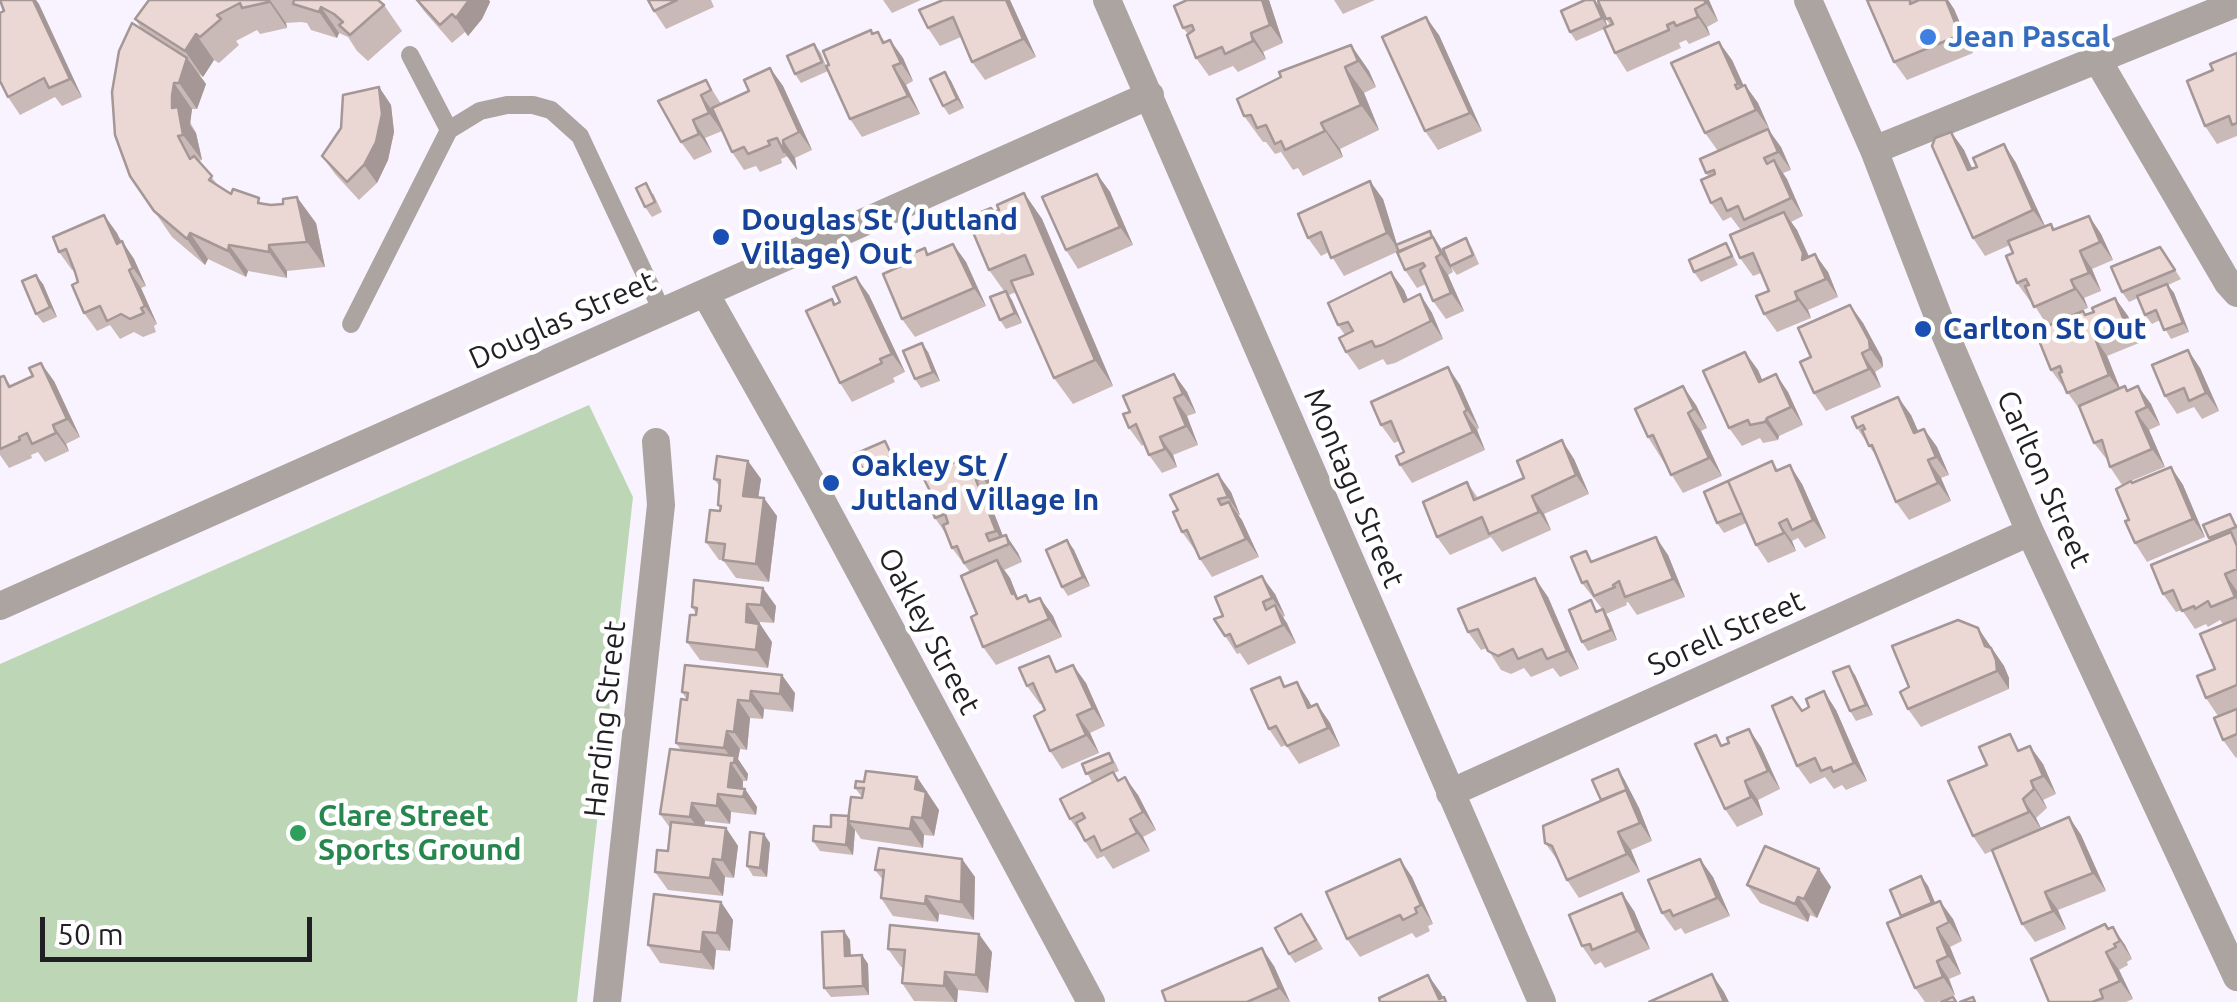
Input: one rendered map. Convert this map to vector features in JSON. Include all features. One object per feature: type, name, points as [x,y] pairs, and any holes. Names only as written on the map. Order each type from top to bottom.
[{"type":"street","name":"Montagu Street","points":[[1107,0],[1542,1002]]},
{"type":"street","name":"Carlton Street","points":[[1808,0],[1874,150],[1943,329],[2030,532],[2237,977]]},
{"type":"street","points":[[1874,150],[2237,3]]},
{"type":"street","points":[[2098,59],[2237,293]]},
{"type":"street","name":"Douglas Street","points":[[0,606],[1150,95]]},
{"type":"street","name":"Oakley Street","points":[[705,292],[1091,1002]]},
{"type":"street","name":"Harding Street","points":[[607,1002],[661,505],[656,442]]},
{"type":"street","name":"Sorell Street","points":[[1450,792],[2030,532]]},
{"type":"lane","points":[[410,54],[449,130]]},
{"type":"lane","points":[[351,324],[449,130],[480,111],[507,105],[552,110],[568,122],[592,156],[662,311]]},
{"type":"green space","name":"Clare Street Sports Ground","points":[[589,405],[633,497],[577,1002],[0,1002],[0,664]]},
{"type":"building","points":[[0,0],[33,0],[70,79],[49,88],[44,78],[8,97],[0,81],[0,13],[4,11]]},
{"type":"building","points":[[149,0],[269,2],[242,8],[240,3],[217,15],[221,19],[200,37],[196,34],[185,51],[135,19]]},
{"type":"building","points":[[294,0],[378,0],[384,5],[350,35],[334,14],[321,7],[319,12],[293,4]]},
{"type":"building","points":[[417,0],[469,0],[456,18],[452,14],[440,25]]},
{"type":"building","points":[[648,0],[677,0],[654,11]]},
{"type":"building","points":[[943,0],[1006,0],[1023,39],[972,62],[953,17],[928,28],[919,10]]},
{"type":"building","points":[[1187,0],[1262,0],[1270,25],[1251,33],[1253,41],[1225,54],[1222,47],[1196,58],[1187,35],[1194,30],[1192,25],[1183,28],[1174,6]]},
{"type":"building","points":[[1594,0],[1602,18],[1570,32],[1561,11]]},
{"type":"building","points":[[1600,0],[1706,3],[1695,9],[1698,17],[1676,26],[1674,22],[1667,25],[1669,30],[1615,53],[1604,28],[1613,24],[1610,18],[1606,19]]},
{"type":"building","name":"Jean Pascal","points":[[1867,0],[1910,0],[1910,4],[1946,0],[1960,35],[1894,62]]},
{"type":"building","points":[[1426,17],[1470,113],[1425,131],[1382,37]]},
{"type":"building","points":[[132,23],[187,58],[179,83],[174,83],[172,108],[178,107],[183,135],[178,136],[190,159],[194,156],[212,176],[209,180],[231,194],[233,189],[259,198],[258,203],[271,205],[297,197],[307,242],[269,245],[269,252],[229,245],[228,251],[190,233],[187,239],[154,211],[130,176],[115,135],[112,92],[119,51]]},
{"type":"building","points":[[871,30],[872,34],[878,32],[883,43],[890,40],[901,63],[893,66],[908,96],[850,119],[823,51]]},
{"type":"building","points":[[1719,42],[1737,89],[1745,85],[1756,110],[1705,133],[1671,63]]},
{"type":"building","points":[[814,44],[822,62],[795,74],[787,56]]},
{"type":"building","points":[[1351,45],[1358,61],[1345,67],[1361,105],[1321,123],[1325,131],[1285,150],[1281,141],[1275,144],[1266,125],[1257,128],[1251,115],[1244,116],[1237,99],[1281,77],[1279,72]]},
{"type":"building","points":[[2237,53],[2237,123],[2232,125],[2229,116],[2205,126],[2187,81],[2213,70],[2210,64]]},
{"type":"building","points":[[770,68],[799,132],[783,140],[784,152],[777,138],[748,154],[744,147],[732,152],[712,108],[749,91],[744,80]]},
{"type":"building","points":[[945,72],[957,99],[943,106],[930,79]]},
{"type":"building","points":[[706,80],[711,90],[701,95],[709,113],[693,120],[699,134],[681,142],[658,101]]},
{"type":"building","points":[[379,87],[382,114],[376,142],[364,165],[347,182],[322,156],[341,128],[343,95]]},
{"type":"building","points":[[1768,129],[1778,152],[1764,158],[1767,164],[1774,160],[1791,198],[1744,220],[1738,206],[1727,211],[1721,198],[1711,203],[1701,180],[1715,174],[1714,170],[1706,173],[1700,159]]},
{"type":"building","points":[[1951,132],[1968,170],[1977,167],[1973,158],[2004,144],[2033,210],[1973,238],[1932,146],[1935,138]]},
{"type":"building","points":[[1097,174],[1120,227],[1066,250],[1042,197]]},
{"type":"building","points":[[1370,181],[1387,233],[1331,258],[1321,232],[1308,238],[1298,214]]},
{"type":"building","points":[[646,183],[655,202],[645,207],[636,188]]},
{"type":"building","points":[[1024,193],[1095,360],[1054,378],[1011,281],[1033,274],[1025,255],[989,270],[967,218],[991,208],[994,212],[999,210],[997,205]]},
{"type":"building","points":[[1784,212],[1803,253],[1802,260],[1815,254],[1826,279],[1795,292],[1798,300],[1764,314],[1756,296],[1769,291],[1753,253],[1740,258],[1730,235]]},
{"type":"building","points":[[104,215],[117,244],[122,241],[133,268],[129,270],[145,306],[141,308],[144,313],[130,319],[121,314],[107,321],[100,306],[84,313],[72,285],[78,282],[66,249],[59,252],[53,237]]},
{"type":"building","points":[[2089,216],[2100,242],[2080,251],[2089,273],[2071,280],[2075,289],[2034,307],[2026,279],[2017,283],[2006,256],[2013,253],[2008,241],[2051,224],[2053,230]]},
{"type":"building","points":[[1430,231],[1432,237],[1399,252],[1396,245]]},
{"type":"building","points":[[1433,237],[1441,254],[1436,257],[1451,293],[1433,301],[1420,270],[1425,266],[1423,263],[1405,270],[1397,252]]},
{"type":"building","points":[[1466,238],[1473,255],[1450,266],[1443,249]]},
{"type":"building","points":[[1726,243],[1732,256],[1694,272],[1689,260]]},
{"type":"building","points":[[953,244],[974,288],[902,319],[883,274],[903,265],[902,258],[925,248],[927,255]]},
{"type":"building","points":[[2160,247],[2175,270],[2122,292],[2111,267]]},
{"type":"building","points":[[1391,272],[1404,302],[1420,294],[1431,321],[1382,345],[1375,347],[1372,341],[1346,352],[1339,338],[1353,331],[1348,322],[1338,325],[1328,303]]},
{"type":"building","points":[[36,275],[50,307],[36,314],[22,281]]},
{"type":"building","points":[[856,277],[892,354],[840,383],[806,311],[832,299],[834,305],[840,302],[833,287]]},
{"type":"building","points":[[2167,284],[2183,323],[2164,330],[2156,310],[2145,315],[2137,296]]},
{"type":"building","points":[[1006,291],[1015,313],[1000,320],[990,297]]},
{"type":"building","points":[[2115,298],[2126,325],[2095,338],[2109,375],[2067,393],[2060,366],[2051,370],[2040,343],[2045,341],[2040,329],[2083,311],[2085,315],[2094,312],[2092,308]]},
{"type":"building","points":[[1850,305],[1869,340],[1870,349],[1862,353],[1869,369],[1814,393],[1800,362],[1811,357],[1798,328]]},
{"type":"building","points":[[922,343],[933,372],[915,379],[903,351]]},
{"type":"building","points":[[2188,350],[2206,393],[2189,401],[2184,388],[2165,396],[2152,365]]},
{"type":"building","points":[[1745,352],[1759,382],[1776,374],[1791,407],[1765,422],[1750,425],[1748,420],[1729,428],[1703,371]]},
{"type":"building","points":[[41,363],[67,419],[53,425],[56,433],[32,444],[27,433],[0,449],[0,377],[4,376],[9,387],[33,376],[29,368]]},
{"type":"building","points":[[1448,367],[1473,432],[1400,465],[1396,456],[1404,452],[1391,421],[1381,425],[1371,402]]},
{"type":"building","points":[[1174,374],[1183,394],[1174,398],[1186,426],[1160,437],[1165,449],[1149,455],[1136,424],[1129,428],[1123,414],[1130,412],[1123,396]]},
{"type":"building","points":[[1683,386],[1694,409],[1688,413],[1709,458],[1671,475],[1653,435],[1648,437],[1635,409]]},
{"type":"building","points":[[2125,386],[2127,391],[2138,386],[2147,407],[2136,412],[2152,449],[2110,467],[2102,440],[2094,443],[2079,406]]},
{"type":"building","points":[[1898,397],[1914,433],[1924,429],[1936,457],[1928,460],[1938,483],[1896,502],[1863,425],[1857,428],[1852,417]]},
{"type":"building","points":[[1562,440],[1576,475],[1532,496],[1539,512],[1489,534],[1482,517],[1437,537],[1423,502],[1467,482],[1474,500],[1524,478],[1517,461]]},
{"type":"building","points":[[885,441],[892,456],[863,469],[855,454]]},
{"type":"building","points":[[974,455],[983,478],[976,480],[996,531],[986,534],[989,541],[1006,535],[1009,544],[964,563],[957,546],[952,548],[943,525],[948,523],[945,514],[935,518],[926,495],[931,493],[922,475]]},
{"type":"building","points":[[717,456],[748,461],[743,496],[764,498],[756,564],[723,560],[725,544],[706,542],[710,510],[720,511],[721,506],[720,480],[714,479]]},
{"type":"building","points":[[1772,461],[1776,471],[1790,465],[1813,520],[1792,530],[1787,519],[1779,523],[1784,533],[1756,545],[1728,481]]},
{"type":"building","points":[[2171,467],[2193,519],[2135,543],[2116,489]]},
{"type":"building","points":[[1218,474],[1228,497],[1218,499],[1221,505],[1229,502],[1246,539],[1200,559],[1187,530],[1182,532],[1170,495]]},
{"type":"building","points":[[1728,481],[1742,513],[1717,523],[1704,492]]},
{"type":"building","points":[[2230,514],[2236,527],[2209,538],[2203,525]]},
{"type":"building","points":[[2231,532],[2237,546],[2237,569],[2225,574],[2235,597],[2211,607],[2208,601],[2182,611],[2173,590],[2163,594],[2151,565]]},
{"type":"building","points":[[1656,537],[1673,579],[1625,597],[1619,581],[1615,587],[1594,596],[1587,581],[1582,583],[1571,557],[1586,551],[1591,562]]},
{"type":"building","points":[[1067,540],[1083,577],[1062,587],[1046,550]]},
{"type":"building","points":[[997,560],[1012,594],[1017,599],[1026,595],[1029,602],[1040,598],[1049,619],[983,647],[971,617],[977,614],[961,576]]},
{"type":"building","points":[[1262,576],[1272,598],[1263,602],[1266,610],[1275,605],[1283,625],[1236,647],[1230,634],[1225,636],[1214,619],[1223,616],[1215,597]]},
{"type":"building","points":[[1535,578],[1567,651],[1547,659],[1542,649],[1518,659],[1513,649],[1498,656],[1488,651],[1478,629],[1468,632],[1458,609]]},
{"type":"building","points":[[694,580],[763,588],[761,605],[747,604],[746,622],[759,624],[756,650],[687,642],[690,615],[696,615],[697,608],[692,607]]},
{"type":"building","points":[[1591,600],[1596,612],[1603,609],[1611,630],[1582,642],[1569,610]]},
{"type":"building","points":[[2237,619],[2237,685],[2206,698],[2197,676],[2215,669],[2200,634]]},
{"type":"building","points":[[1958,620],[1978,628],[1985,646],[1991,648],[1997,671],[1908,709],[1900,692],[1909,687],[1892,646]]},
{"type":"building","points":[[1049,656],[1056,672],[1073,665],[1093,708],[1077,715],[1086,735],[1050,751],[1034,716],[1045,710],[1033,683],[1027,686],[1019,668]]},
{"type":"building","points":[[685,665],[782,675],[780,694],[751,691],[750,701],[738,700],[734,732],[727,731],[724,748],[676,743],[681,699],[687,700],[688,693],[682,692]]},
{"type":"building","points":[[1849,666],[1866,705],[1850,711],[1833,672]]},
{"type":"building","points":[[1280,677],[1284,687],[1297,682],[1308,708],[1317,704],[1328,728],[1287,746],[1276,726],[1269,729],[1251,689]]},
{"type":"building","points":[[1824,691],[1854,763],[1833,772],[1831,767],[1821,771],[1815,758],[1797,766],[1772,706],[1792,697],[1802,711],[1809,707],[1806,699]]},
{"type":"building","points":[[2237,709],[2237,734],[2223,740],[2214,718]]},
{"type":"building","points":[[1749,729],[1768,771],[1745,781],[1751,797],[1725,809],[1695,744],[1716,735],[1721,746],[1729,743],[1727,738]]},
{"type":"building","points":[[2010,734],[2018,751],[2030,746],[2043,776],[2031,781],[2034,789],[2023,799],[2029,812],[1973,836],[1948,781],[1987,765],[1979,747]]},
{"type":"building","points":[[670,749],[735,756],[728,787],[745,789],[743,797],[718,794],[717,806],[692,803],[690,817],[660,814]]},
{"type":"building","points":[[1109,753],[1113,762],[1086,774],[1082,764]]},
{"type":"building","points":[[1618,769],[1628,793],[1626,790],[1601,800],[1592,780]]},
{"type":"building","points":[[866,771],[917,777],[915,789],[926,792],[922,818],[912,817],[910,829],[848,821],[851,797],[862,798],[864,788],[855,788],[856,781],[864,782]]},
{"type":"building","points":[[1113,772],[1118,781],[1125,777],[1143,812],[1130,819],[1137,833],[1101,851],[1094,836],[1085,841],[1076,823],[1085,818],[1082,813],[1070,819],[1060,799]]},
{"type":"building","points":[[1626,790],[1640,823],[1618,832],[1627,854],[1567,880],[1552,846],[1545,843],[1543,826]]},
{"type":"building","points":[[831,815],[849,816],[846,845],[813,841],[814,826],[831,827]]},
{"type":"building","points":[[2069,817],[2093,873],[2045,892],[2053,911],[2022,924],[1992,850]]},
{"type":"building","points":[[671,822],[726,828],[722,860],[713,859],[710,878],[655,872],[657,850],[668,851]]},
{"type":"building","points":[[750,832],[764,834],[760,868],[747,866]]},
{"type":"building","points":[[1765,846],[1819,869],[1804,899],[1798,897],[1795,904],[1747,885]]},
{"type":"building","points":[[879,848],[962,859],[961,902],[926,896],[925,904],[881,898],[884,870],[875,870]]},
{"type":"building","points":[[1400,859],[1421,905],[1415,908],[1417,913],[1403,920],[1400,915],[1347,939],[1326,892]]},
{"type":"building","points":[[1700,859],[1717,898],[1673,916],[1670,910],[1662,913],[1648,880]]},
{"type":"building","points":[[1921,876],[1932,903],[1901,916],[1890,890]]},
{"type":"building","points":[[1622,893],[1637,931],[1592,950],[1590,944],[1582,946],[1569,915]]},
{"type":"building","points":[[654,894],[721,902],[717,933],[703,932],[701,952],[648,945]]},
{"type":"building","points":[[1940,901],[1949,922],[1937,928],[1948,956],[1937,961],[1943,977],[1915,988],[1887,923]]},
{"type":"building","points":[[1301,914],[1316,940],[1289,954],[1275,928]]},
{"type":"building","points":[[2105,924],[2108,929],[2113,927],[2120,941],[2106,952],[2120,981],[2100,990],[2103,998],[2092,1002],[2049,1002],[2031,959]]},
{"type":"building","points":[[890,925],[979,934],[976,975],[945,972],[944,986],[902,983],[905,950],[888,949]]},
{"type":"building","points":[[844,931],[845,956],[862,955],[863,986],[824,988],[822,932]]},
{"type":"building","points":[[1262,948],[1279,988],[1247,1002],[1166,1002],[1162,991]]},
{"type":"building","points":[[1712,974],[1724,1002],[1649,1002]]},
{"type":"building","points":[[1428,975],[1439,999],[1444,997],[1446,1002],[1380,1002],[1379,998]]},
{"type":"place","name":"Jean Pascal","points":[[1928,37]]},
{"type":"place","name":"Douglas St (Jutland Village) Out","points":[[721,237]]},
{"type":"place","name":"Carlton St Out","points":[[1923,329]]},
{"type":"place","name":"Oakley St / Jutland Village In","points":[[831,483]]},
{"type":"place","name":"Clare Street Sports Ground","points":[[298,833]]}]
